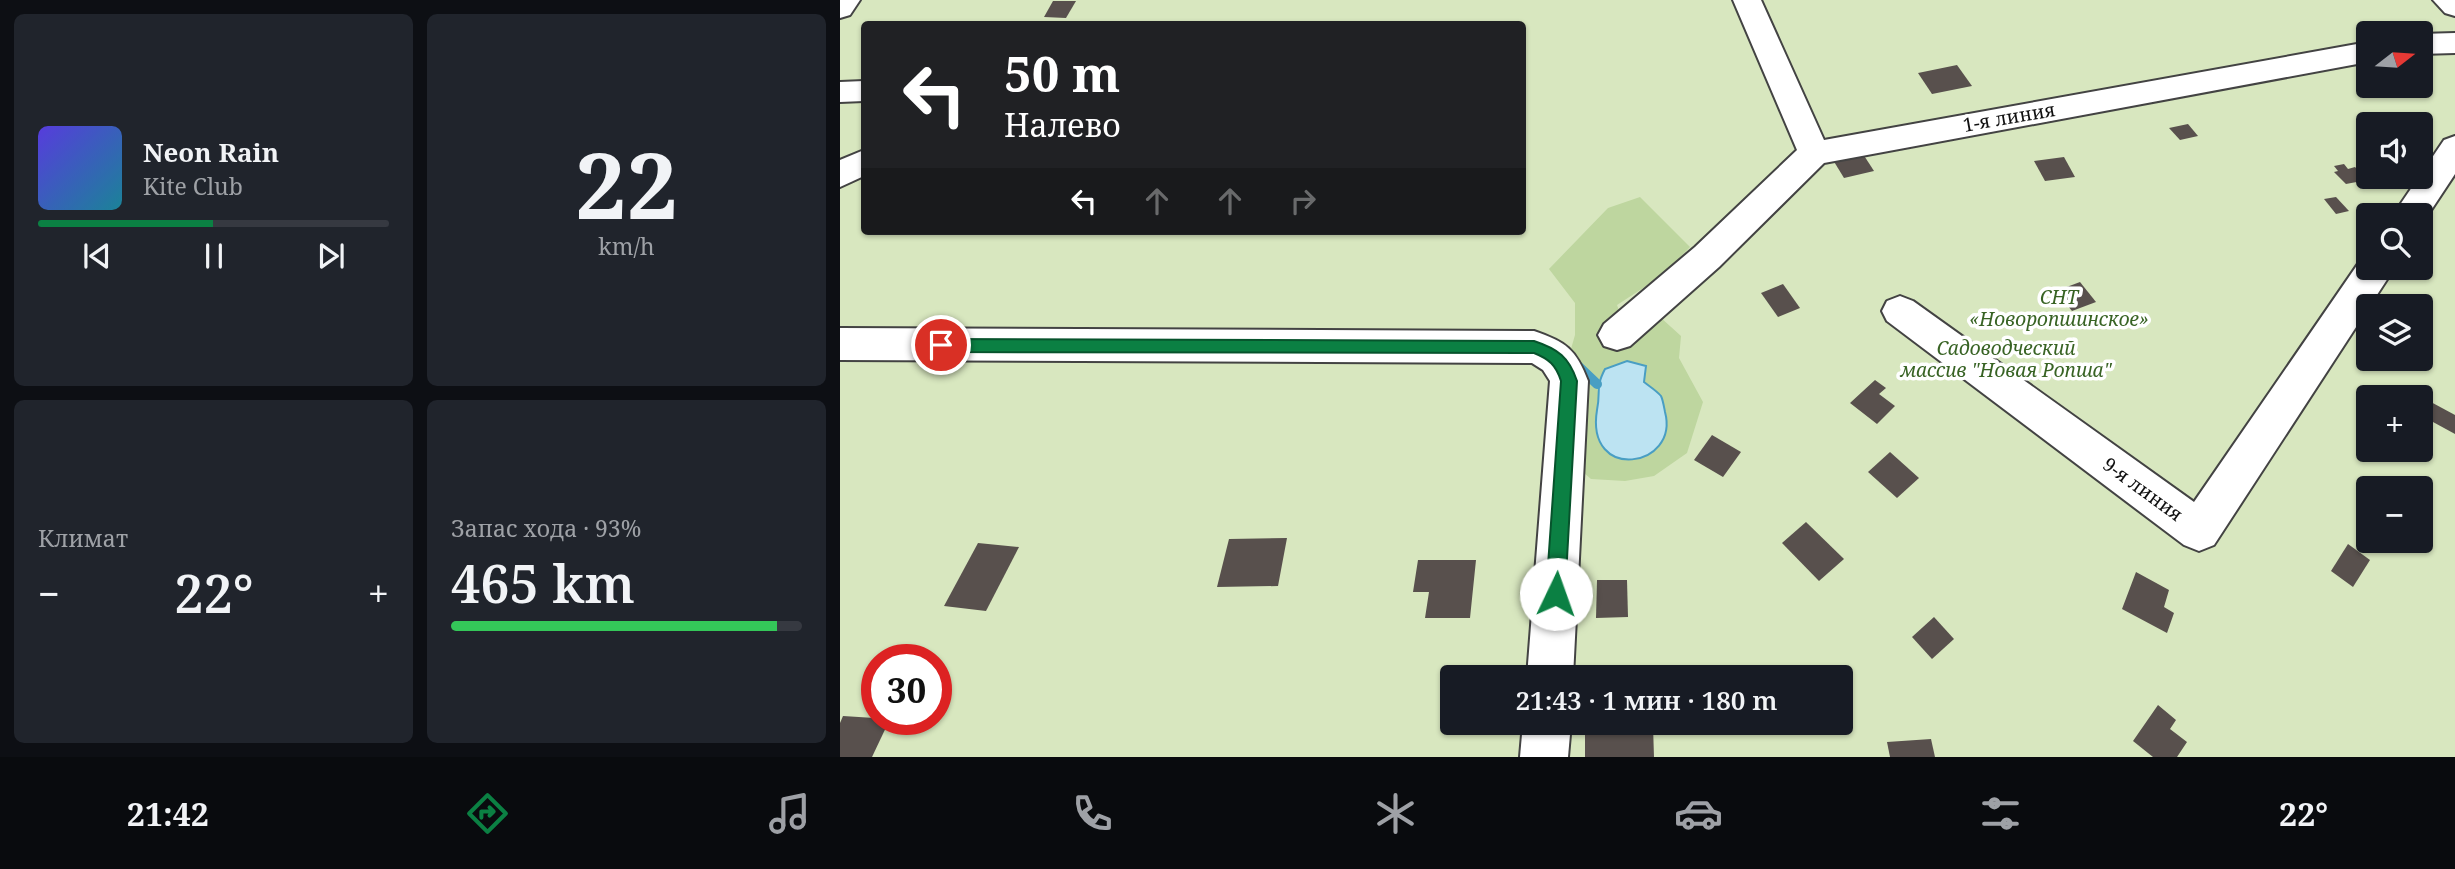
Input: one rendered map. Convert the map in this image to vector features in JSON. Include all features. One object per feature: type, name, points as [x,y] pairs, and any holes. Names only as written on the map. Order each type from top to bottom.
[{"type":"street","points":[[840,9],[846,0]]},
{"type":"street","points":[[1617,335],[1707,257],[1814,153],[1747,0]]},
{"type":"street","points":[[2447,0],[2455,7]]},
{"type":"street","points":[[2433,44],[2455,43]]},
{"type":"street","name":"1-я линия","points":[[1814,153],[2356,54]]},
{"type":"street","points":[[840,92],[861,91]]},
{"type":"street","points":[[2418,203],[2455,148]]},
{"type":"street","points":[[840,174],[861,164]]},
{"type":"street","name":"9-я линия","points":[[1900,311],[2199,531],[2367,280]]},
{"type":"street","points":[[840,344],[1534,347],[1553,354],[1564,367],[1569,381],[1551,665]]},
{"type":"street","points":[[1544,757],[1546,735]]},
{"type":"green space","name":"Садоводческий массив \"Новая Ропша\"","points":[[840,0],[2455,0],[2455,757],[840,757]]},
{"type":"green space","points":[[1640,197],[1690,247],[1663,275],[1617,305],[1626,331],[1660,317],[1681,336],[1679,358],[1703,402],[1687,453],[1654,476],[1625,481],[1591,479],[1576,466],[1579,376],[1571,349],[1575,335],[1575,303],[1549,269],[1608,208]],"holes":[[[1644,382],[1661,396],[1595,425],[1599,401],[1597,384]]]},
{"type":"water","points":[[1627,361],[1646,366],[1644,382],[1661,396],[1666,431],[1659,446],[1647,455],[1632,459],[1617,457],[1605,449],[1597,433],[1599,385],[1602,375],[1605,369]]},
{"type":"building","points":[[1053,1],[1076,1],[1066,18],[1044,17]]},
{"type":"building","points":[[1957,65],[1972,86],[1932,94],[1918,73]]},
{"type":"building","points":[[2188,124],[2198,136],[2180,140],[2169,128]]},
{"type":"building","points":[[1863,154],[1874,171],[1844,178],[1833,160]]},
{"type":"building","points":[[2064,157],[2075,177],[2045,181],[2034,161]]},
{"type":"building","points":[[2344,164],[2348,169],[2355,167],[2356,182],[2346,184],[2334,172],[2338,171],[2334,166]]},
{"type":"building","points":[[2336,197],[2349,211],[2336,214],[2324,199]]},
{"type":"building","points":[[2080,282],[2096,302],[2072,311],[2056,291]]},
{"type":"building","points":[[1783,284],[1800,308],[1778,317],[1761,293]]},
{"type":"building","points":[[1875,380],[1886,388],[1879,394],[1895,406],[1877,424],[1850,403]]},
{"type":"building","points":[[2433,403],[2455,415],[2455,434],[2433,422]]},
{"type":"building","points":[[1712,435],[1741,452],[1723,477],[1694,460]]},
{"type":"building","points":[[1890,452],[1919,478],[1897,498],[1868,472]]},
{"type":"building","points":[[1806,522],[1844,559],[1819,581],[1782,543]]},
{"type":"building","points":[[1287,538],[1278,586],[1217,587],[1229,539]]},
{"type":"building","points":[[978,543],[1019,547],[986,611],[944,606]]},
{"type":"building","points":[[2348,544],[2356,550],[2356,553],[2370,560],[2353,587],[2331,571]]},
{"type":"building","points":[[1418,560],[1476,560],[1470,618],[1425,618],[1429,592],[1413,592]]},
{"type":"building","points":[[2136,572],[2169,590],[2164,607],[2174,613],[2167,633],[2122,609]]},
{"type":"building","points":[[1597,580],[1627,580],[1628,617],[1596,618]]},
{"type":"building","points":[[1934,617],[1954,639],[1932,659],[1912,637]]},
{"type":"building","points":[[2158,705],[2176,720],[2170,729],[2187,742],[2177,757],[2153,757],[2133,741]]},
{"type":"building","points":[[843,716],[861,717],[861,735],[882,735],[872,757],[840,757],[840,723]]},
{"type":"building","points":[[1585,735],[1653,735],[1654,757],[1585,757]]},
{"type":"building","points":[[1931,739],[1935,757],[1890,757],[1887,742]]},
{"type":"waterway","points":[[1576,364],[1597,384]]},
{"type":"route","points":[[941,345],[1534,347],[1553,354],[1564,367],[1569,381],[1556,594]]},
{"type":"park label","name":"СНТ «Новоропшинское»","points":[[2059,308]]}]
